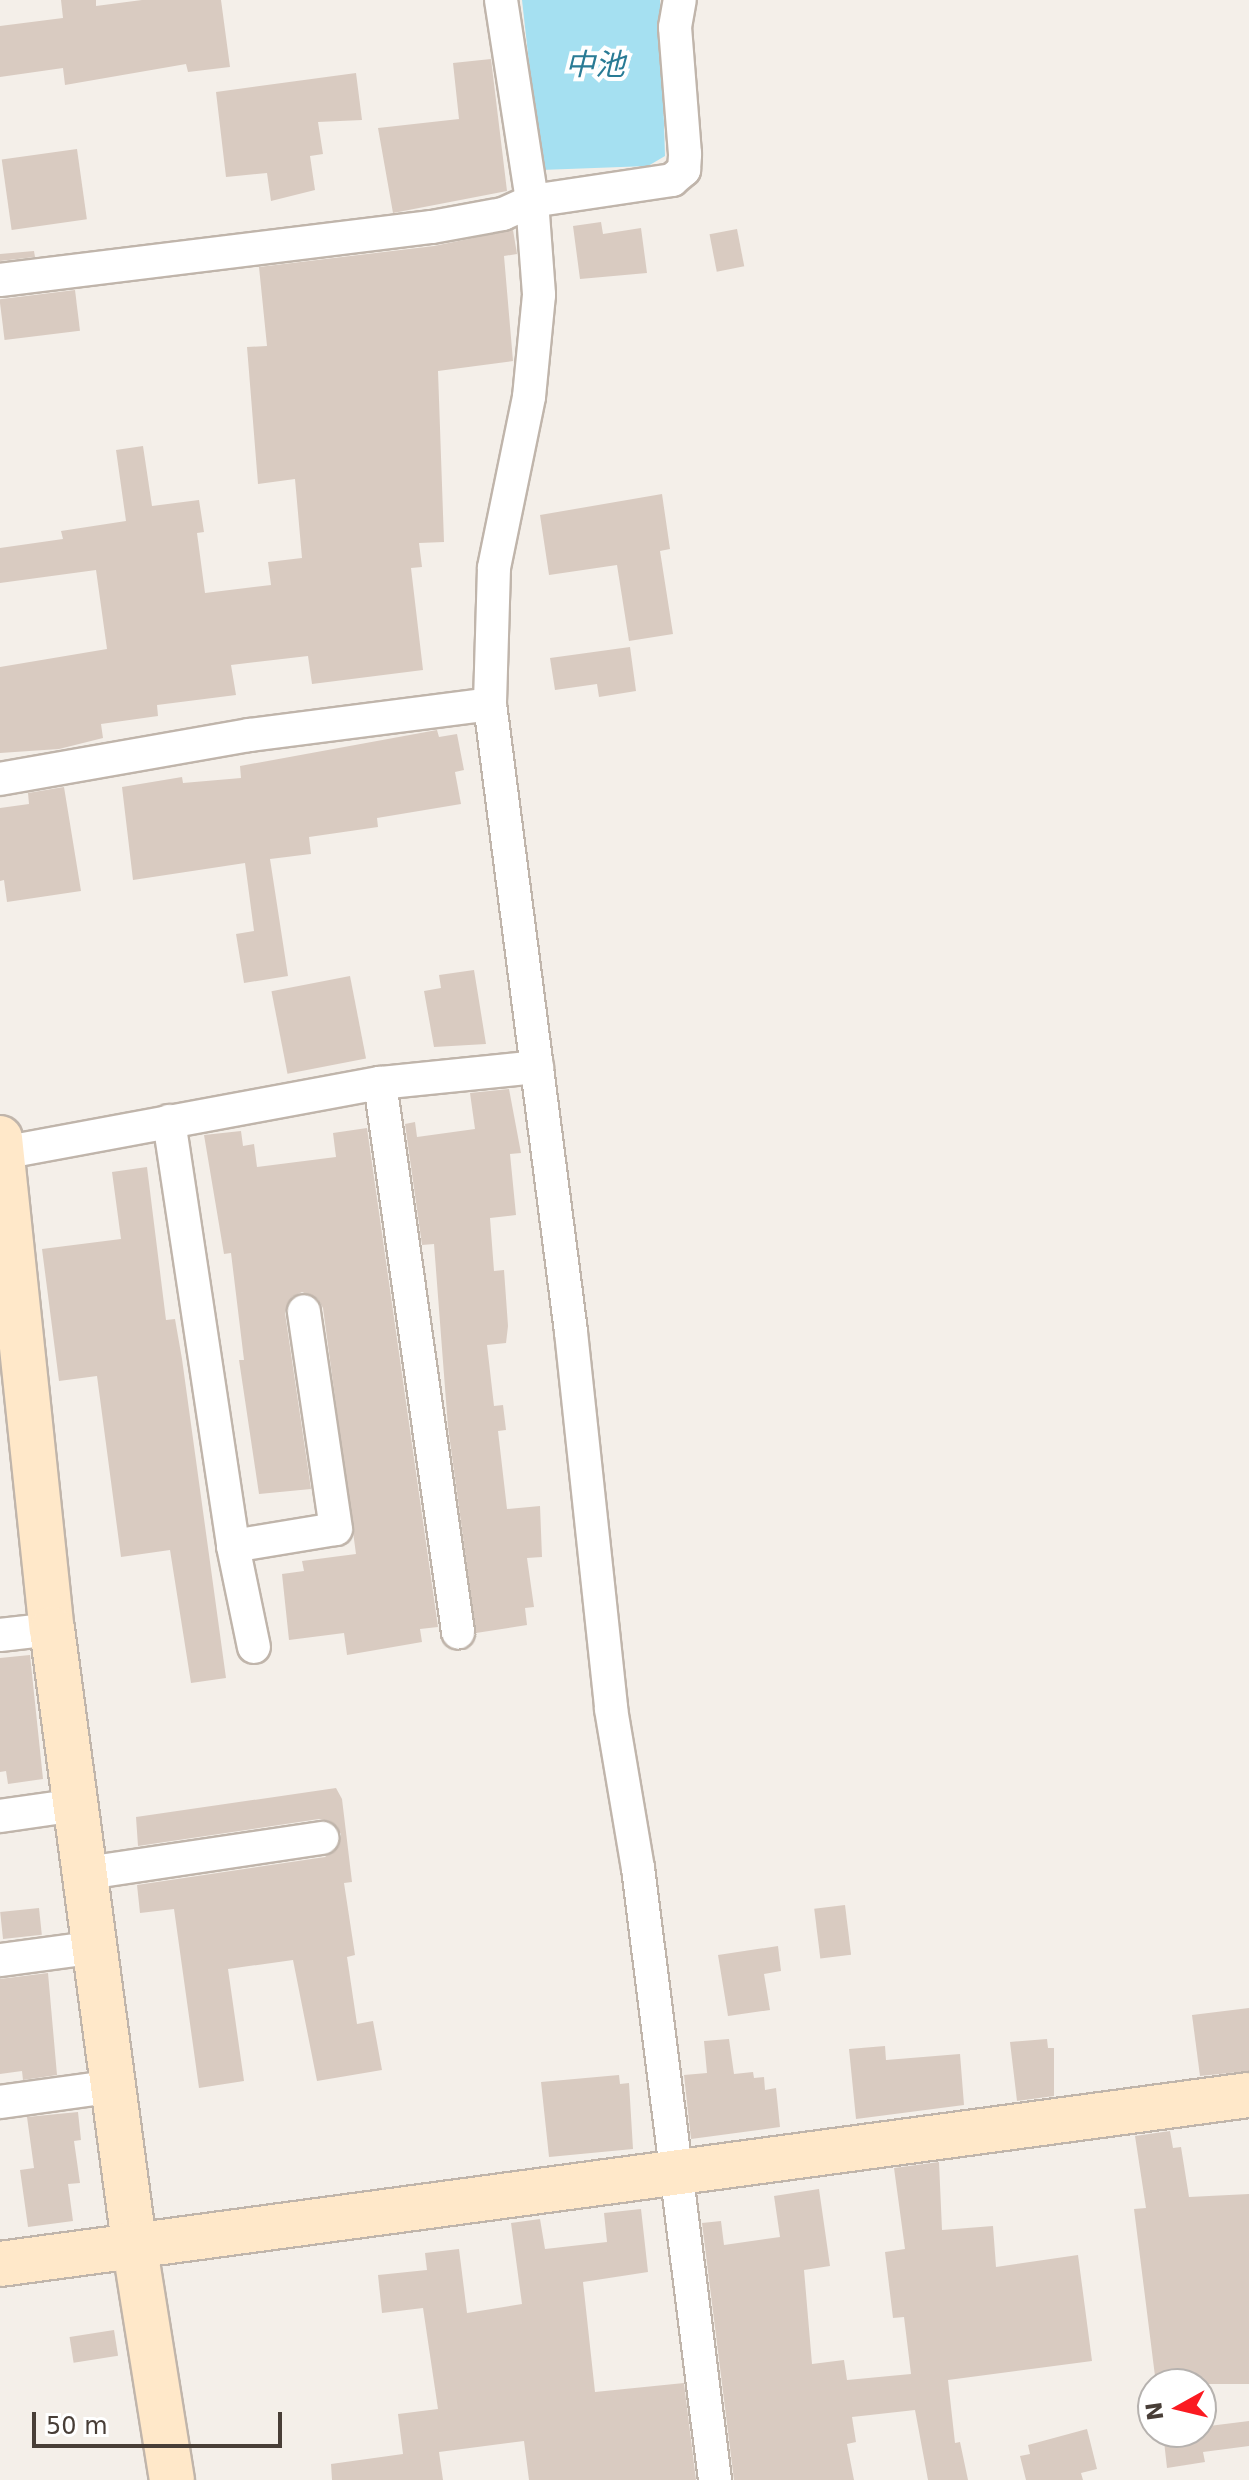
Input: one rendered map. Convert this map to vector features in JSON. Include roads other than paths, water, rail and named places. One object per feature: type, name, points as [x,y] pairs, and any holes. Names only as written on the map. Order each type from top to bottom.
[{"type":"street","points":[[501,0],[532,201],[537,320],[529,397],[497,544],[490,704],[537,1067],[611,1709],[638,1868],[673,2171],[715,2480]]},
{"type":"street","points":[[0,280],[432,227],[503,214],[532,201],[657,183],[684,170],[675,27],[680,0]]},
{"type":"street","points":[[0,779],[249,735],[490,704]]},
{"type":"street","points":[[172,2480],[134,2243],[97,1947],[52,1629],[1,1145],[169,1121],[380,1083],[537,1067]]},
{"type":"street","points":[[380,1083],[458,1632]]},
{"type":"street","points":[[169,1121],[233,1546],[254,1647]]},
{"type":"street","points":[[233,1546],[336,1529],[304,1311]]},
{"type":"street","points":[[0,1635],[52,1629]]},
{"type":"street","points":[[0,1816],[76,1805]]},
{"type":"street","points":[[87,1873],[322,1838]]},
{"type":"street","points":[[0,1960],[97,1947]]},
{"type":"street","points":[[0,2102],[115,2086]]},
{"type":"street","points":[[0,2264],[134,2243],[1249,2095]]},
{"type":"water","name":"中池","points":[[522,0],[660,0],[665,156],[648,166],[541,170]]}]
